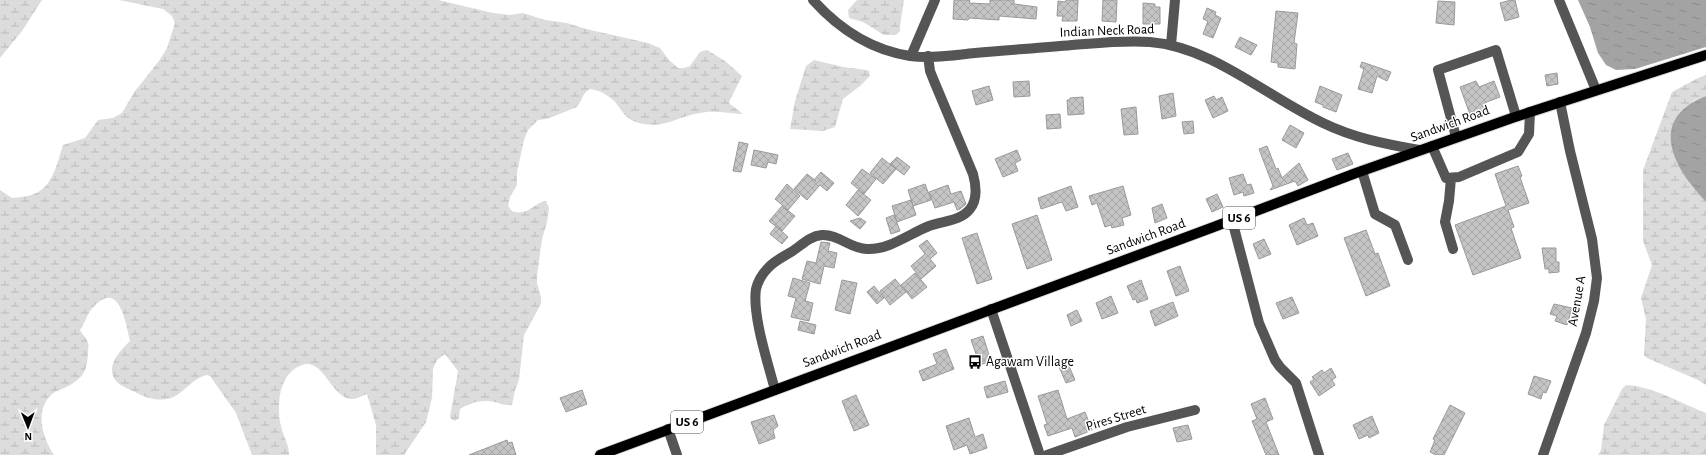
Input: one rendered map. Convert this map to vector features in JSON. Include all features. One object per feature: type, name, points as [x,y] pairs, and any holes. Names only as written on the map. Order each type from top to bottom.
[{"type":"main road","name":"Sandwich Road","points":[[600,455],[1419,150],[1516,116],[1706,55]]},
{"type":"street","name":"Indian Neck Road","points":[[813,0],[838,24],[854,36],[882,49],[911,56],[928,56],[1107,42],[1136,42],[1171,45],[1195,53],[1217,63],[1310,117],[1337,129],[1367,140],[1419,150]]},
{"type":"street","points":[[911,56],[935,0]]},
{"type":"street","points":[[1171,45],[1175,0]]},
{"type":"street","points":[[1559,0],[1596,90]]},
{"type":"street","points":[[1456,137],[1438,70],[1496,50],[1516,116]]},
{"type":"street","points":[[775,390],[762,343],[755,298],[760,280],[768,268],[816,236],[835,236],[857,248],[874,249],[932,225],[959,217],[967,212],[972,205],[976,186],[974,174],[930,71],[928,56]]},
{"type":"street","name":"Avenue A","points":[[1543,455],[1586,333],[1593,307],[1597,278],[1592,239],[1570,151],[1560,102]]},
{"type":"street","points":[[1432,146],[1446,178],[1459,177],[1518,152],[1529,134],[1530,112]]},
{"type":"street","points":[[1362,171],[1375,214],[1395,225],[1408,260]]},
{"type":"street","points":[[1451,178],[1445,222],[1452,249]]},
{"type":"street","points":[[1232,220],[1259,323],[1275,360],[1296,383],[1319,455]]},
{"type":"street","points":[[991,309],[1040,455]]},
{"type":"street","name":"Pires Street","points":[[1047,455],[1127,427],[1195,410]]},
{"type":"street","points":[[668,430],[677,455]]},
{"type":"green space","points":[[0,0],[42,0],[22,31],[0,58]]},
{"type":"green space","points":[[119,0],[438,0],[493,13],[510,15],[523,13],[545,20],[567,23],[586,29],[648,43],[660,48],[669,60],[678,68],[690,66],[700,52],[707,50],[725,61],[742,76],[729,102],[743,114],[705,112],[692,114],[666,123],[652,125],[644,124],[631,120],[614,101],[598,91],[590,89],[585,93],[577,107],[547,119],[538,120],[528,130],[524,140],[517,172],[517,185],[510,197],[508,206],[512,211],[521,212],[529,210],[539,203],[546,201],[549,208],[542,239],[537,276],[541,304],[524,335],[519,380],[512,405],[505,405],[490,401],[476,402],[460,409],[459,418],[455,421],[451,419],[450,417],[458,371],[445,354],[437,360],[433,369],[432,398],[426,422],[404,455],[376,455],[376,425],[367,394],[355,399],[347,398],[340,394],[316,367],[310,364],[302,365],[292,371],[283,383],[280,393],[279,419],[289,455],[252,455],[236,413],[210,376],[207,375],[197,379],[176,396],[161,400],[143,396],[118,383],[114,378],[112,366],[117,355],[130,341],[126,322],[119,305],[114,299],[107,298],[100,301],[90,311],[80,330],[88,343],[87,362],[83,374],[77,381],[51,395],[43,409],[42,425],[46,441],[54,455],[0,455],[0,190],[12,198],[29,196],[40,191],[46,186],[53,174],[63,145],[85,138],[98,120],[113,118],[122,113],[135,91],[159,61],[167,48],[175,23],[172,16],[163,9]]},
{"type":"green space","points":[[857,0],[904,0],[900,31],[896,35],[884,35],[863,22],[849,18],[848,10]]},
{"type":"green space","points":[[814,60],[843,67],[867,70],[869,71],[870,76],[843,99],[835,127],[823,131],[790,129],[795,101],[806,66]]},
{"type":"green space","points":[[1706,75],[1706,96],[1693,101],[1681,170],[1706,202],[1706,385],[1698,380],[1647,358],[1644,355],[1646,319],[1641,298],[1652,265],[1643,241],[1643,170],[1672,92]]},
{"type":"green space","points":[[1626,385],[1637,386],[1657,392],[1706,413],[1706,455],[1598,455],[1601,450],[1604,425],[1622,389]]},
{"type":"water","points":[[1578,0],[1706,0],[1706,47],[1635,69],[1616,70],[1606,65],[1598,53],[1590,27]]},
{"type":"water","points":[[1706,96],[1706,202],[1681,170],[1675,157],[1671,133],[1674,122],[1680,112],[1691,103]]},
{"type":"building","points":[[954,0],[970,0],[969,3],[990,4],[990,0],[1014,0],[1014,4],[1037,7],[1036,19],[999,16],[999,20],[969,18],[968,20],[953,19]]},
{"type":"building","points":[[1066,0],[1078,0],[1077,21],[1062,21],[1063,16],[1057,16],[1058,1],[1065,2]]},
{"type":"building","points":[[1103,0],[1117,0],[1116,22],[1102,21]]},
{"type":"building","points":[[1515,0],[1519,17],[1505,21],[1500,3]]},
{"type":"building","points":[[1438,1],[1455,2],[1454,25],[1436,23]]},
{"type":"building","points":[[1143,3],[1155,4],[1155,7],[1160,7],[1160,24],[1143,24]]},
{"type":"building","points":[[1207,8],[1216,12],[1215,15],[1221,18],[1213,38],[1203,34],[1208,21],[1203,19]]},
{"type":"building","points":[[1276,11],[1298,13],[1294,43],[1297,44],[1295,69],[1278,67],[1278,63],[1271,62]]},
{"type":"building","points":[[1240,37],[1257,45],[1251,55],[1235,47]]},
{"type":"building","points":[[1362,62],[1391,72],[1387,81],[1377,76],[1372,93],[1358,89],[1364,69],[1360,67]]},
{"type":"building","points":[[1557,73],[1558,84],[1547,86],[1545,75]]},
{"type":"building","points":[[1029,81],[1030,96],[1014,97],[1013,82]]},
{"type":"building","points":[[1476,81],[1479,87],[1494,81],[1500,97],[1484,103],[1487,111],[1471,117],[1460,87]]},
{"type":"building","points":[[989,86],[993,100],[976,105],[972,91]]},
{"type":"building","points":[[1320,86],[1342,95],[1336,112],[1315,102]]},
{"type":"building","points":[[1173,93],[1176,116],[1162,119],[1159,96]]},
{"type":"building","points":[[1214,96],[1216,100],[1222,97],[1228,111],[1213,118],[1205,100]]},
{"type":"building","points":[[1083,97],[1084,114],[1068,115],[1067,100],[1070,100],[1070,98]]},
{"type":"building","points":[[1136,107],[1138,134],[1124,135],[1121,109]]},
{"type":"building","points":[[1060,114],[1061,128],[1047,129],[1046,115]]},
{"type":"building","points":[[1193,121],[1194,133],[1184,134],[1182,122]]},
{"type":"building","points":[[1290,125],[1304,133],[1296,148],[1282,140]]},
{"type":"building","points":[[739,142],[748,144],[741,172],[733,171]]},
{"type":"building","points":[[1267,146],[1276,169],[1278,168],[1282,178],[1299,163],[1308,180],[1298,186],[1295,181],[1270,190],[1273,186],[1259,149]]},
{"type":"building","points":[[754,150],[778,155],[776,164],[768,162],[766,168],[751,165]]},
{"type":"building","points":[[1017,150],[1021,160],[1015,163],[1018,171],[1003,177],[995,159]]},
{"type":"building","points":[[1348,153],[1353,164],[1337,170],[1332,159]]},
{"type":"building","points":[[897,157],[910,167],[904,175],[890,164]]},
{"type":"building","points":[[882,158],[896,169],[883,184],[870,173]]},
{"type":"building","points":[[1518,166],[1522,176],[1520,177],[1529,203],[1508,210],[1514,227],[1511,228],[1521,258],[1473,275],[1455,225],[1506,206],[1495,174]]},
{"type":"building","points":[[862,169],[876,179],[864,194],[851,183]]},
{"type":"building","points":[[821,172],[834,183],[827,191],[820,185],[807,200],[794,189],[807,174],[814,180]]},
{"type":"building","points":[[1243,174],[1247,185],[1251,184],[1254,193],[1244,196],[1243,192],[1234,195],[1229,178]]},
{"type":"building","points":[[787,184],[800,196],[788,210],[775,199]]},
{"type":"building","points":[[925,184],[931,200],[913,206],[908,190]]},
{"type":"building","points":[[948,185],[951,194],[961,191],[966,204],[960,209],[957,210],[954,202],[935,208],[929,192]]},
{"type":"building","points":[[1071,186],[1078,207],[1066,211],[1062,202],[1041,209],[1038,198]]},
{"type":"building","points":[[1123,186],[1131,215],[1122,218],[1124,225],[1112,228],[1111,225],[1105,227],[1097,203],[1092,205],[1089,196]]},
{"type":"building","points":[[858,190],[871,200],[858,216],[846,205]]},
{"type":"building","points":[[1217,194],[1223,207],[1212,212],[1206,199]]},
{"type":"building","points":[[911,200],[916,215],[897,222],[892,206]]},
{"type":"building","points":[[1162,204],[1167,218],[1155,223],[1152,208]]},
{"type":"building","points":[[782,206],[795,216],[782,231],[769,221]]},
{"type":"building","points":[[894,215],[900,231],[891,234],[886,218]]},
{"type":"building","points":[[1037,215],[1052,260],[1027,269],[1012,224]]},
{"type":"building","points":[[860,218],[866,222],[860,229],[850,221]]},
{"type":"building","points":[[1304,218],[1307,225],[1313,223],[1318,236],[1297,245],[1289,225]]},
{"type":"building","points":[[776,226],[788,237],[782,244],[770,234]]},
{"type":"building","points":[[1366,230],[1375,254],[1378,253],[1390,286],[1366,296],[1344,238]]},
{"type":"building","points":[[977,233],[992,279],[977,284],[962,238]]},
{"type":"building","points":[[1264,239],[1271,254],[1259,259],[1253,244]]},
{"type":"building","points":[[927,240],[937,253],[930,259],[936,266],[921,279],[911,266],[925,254],[919,246]]},
{"type":"building","points":[[821,242],[830,243],[828,251],[837,253],[834,268],[824,266],[820,284],[802,279],[807,261],[816,263]]},
{"type":"building","points":[[1542,248],[1556,248],[1556,262],[1559,262],[1559,272],[1549,273],[1549,269],[1545,269]]},
{"type":"building","points":[[1180,266],[1189,291],[1176,296],[1167,271]]},
{"type":"building","points":[[915,273],[927,287],[912,299],[901,285]]},
{"type":"building","points":[[793,278],[810,283],[805,301],[813,303],[809,321],[791,317],[796,298],[788,296]]},
{"type":"building","points":[[895,279],[906,292],[890,305],[880,291]]},
{"type":"building","points":[[842,280],[857,283],[850,314],[835,310]]},
{"type":"building","points":[[1141,280],[1148,299],[1137,303],[1136,299],[1133,300],[1127,286]]},
{"type":"building","points":[[874,286],[884,298],[877,304],[867,292]]},
{"type":"building","points":[[1111,296],[1118,313],[1102,319],[1096,303]]},
{"type":"building","points":[[1292,297],[1299,313],[1283,319],[1276,303]]},
{"type":"building","points":[[1173,302],[1178,316],[1155,326],[1150,311]]},
{"type":"building","points":[[1554,304],[1572,308],[1567,325],[1555,321],[1557,316],[1550,314]]},
{"type":"building","points":[[1077,310],[1082,321],[1071,326],[1067,315]]},
{"type":"building","points":[[800,321],[816,325],[814,334],[798,330]]},
{"type":"building","points":[[983,336],[991,361],[980,365],[971,340]]},
{"type":"building","points":[[946,349],[954,369],[923,381],[919,371],[937,364],[933,354]]},
{"type":"building","points":[[1066,359],[1075,380],[1066,383],[1057,362]]},
{"type":"building","points":[[1331,368],[1336,377],[1332,380],[1335,385],[1319,396],[1310,382],[1314,379],[1312,377],[1322,370],[1324,373]]},
{"type":"building","points":[[1534,376],[1551,381],[1546,393],[1543,392],[1541,399],[1528,394]]},
{"type":"building","points":[[1005,381],[1008,392],[987,398],[984,387]]},
{"type":"building","points":[[582,390],[587,404],[566,412],[560,398]]},
{"type":"building","points":[[1058,390],[1067,419],[1085,412],[1092,430],[1075,437],[1072,428],[1048,436],[1044,425],[1047,424],[1038,396]]},
{"type":"building","points":[[856,395],[869,425],[854,431],[842,401]]},
{"type":"building","points":[[1265,398],[1273,419],[1266,422],[1279,455],[1266,455],[1252,421],[1257,419],[1251,404]]},
{"type":"building","points":[[1450,405],[1465,413],[1444,455],[1436,455],[1430,452],[1435,440],[1433,439]]},
{"type":"building","points":[[774,415],[778,426],[773,430],[775,438],[759,444],[751,422]]},
{"type":"building","points":[[1372,416],[1379,433],[1369,438],[1368,435],[1359,439],[1353,425]]},
{"type":"building","points":[[969,418],[975,437],[983,434],[987,448],[970,454],[967,445],[954,450],[946,426]]},
{"type":"building","points":[[1188,425],[1192,439],[1177,442],[1173,428]]},
{"type":"building","points":[[507,440],[508,443],[512,442],[516,455],[469,455]]},
{"type":"place","name":"Agawam Village","points":[[975,362]]}]
